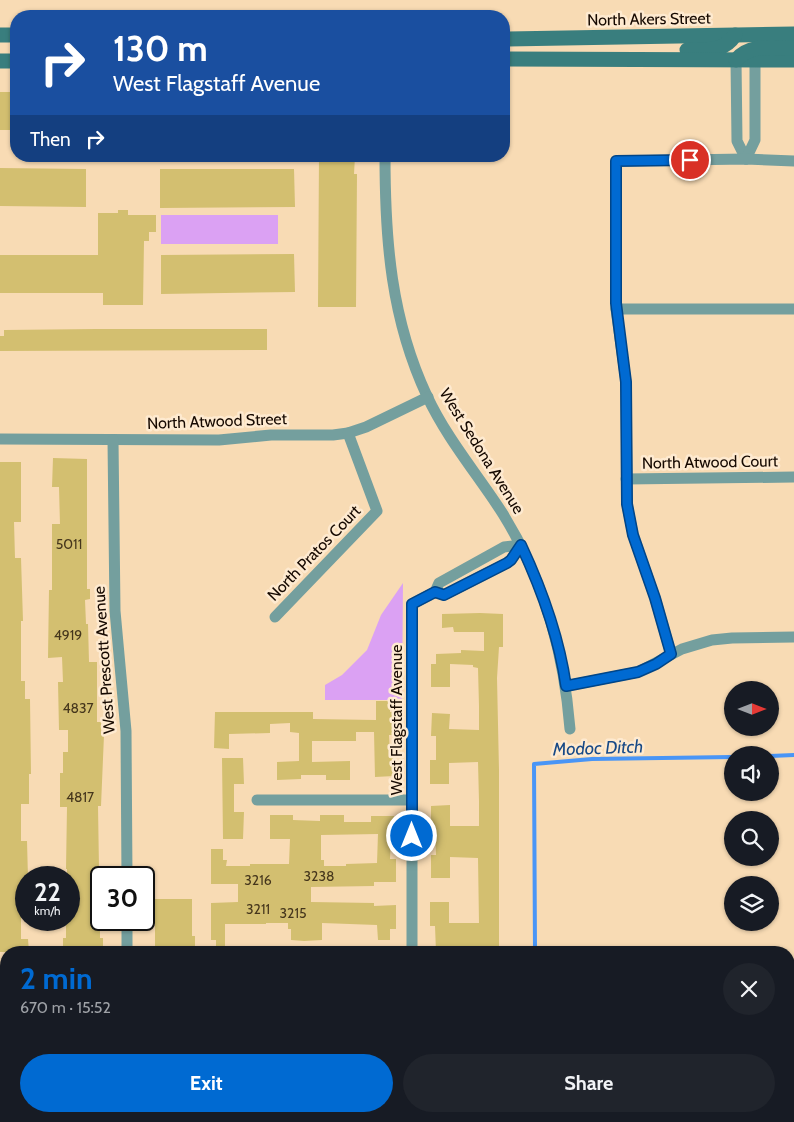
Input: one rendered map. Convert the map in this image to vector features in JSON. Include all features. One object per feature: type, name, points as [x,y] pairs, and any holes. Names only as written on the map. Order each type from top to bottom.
[{"type":"main road","name":"North Akers Street","points":[[510,39],[794,34]]},
{"type":"main road","points":[[612,59],[636,52],[721,48],[729,44],[735,36]]},
{"type":"main road","points":[[736,60],[742,53],[751,48],[794,48]]},
{"type":"main road","points":[[510,59],[794,60]]},
{"type":"street","points":[[736,60],[737,141],[746,159]]},
{"type":"street","points":[[746,159],[755,140],[755,60]]},
{"type":"street","points":[[671,654],[655,598],[633,535],[627,504],[626,382],[616,309],[616,161],[746,159],[794,161]]},
{"type":"street","name":"West Sedona Avenue","points":[[385,162],[386,226],[392,282],[406,340],[428,397],[458,448],[521,545],[540,588],[562,662],[570,729]]},
{"type":"street","points":[[616,309],[794,309]]},
{"type":"street","name":"North Atwood Street","points":[[0,439],[219,440],[265,435],[333,435],[348,433],[366,427],[428,397]]},
{"type":"street","name":"North Pratos Court","points":[[275,617],[377,511],[348,433]]},
{"type":"street","name":"West Prescott Avenue","points":[[114,440],[115,611],[126,731],[127,866]]},
{"type":"street","name":"North Atwood Court","points":[[626,480],[794,478]]},
{"type":"street","name":"West Flagstaff Avenue","points":[[412,946],[412,604],[435,592],[444,595],[507,563],[521,545]]},
{"type":"street","points":[[566,686],[638,672],[693,644],[722,638],[794,637]]},
{"type":"street","points":[[257,800],[412,800]]},
{"type":"street","points":[[127,931],[127,946]]},
{"type":"shaded area","points":[[161,215],[278,215],[278,244],[161,244]]},
{"type":"shaded area","points":[[403,583],[402,700],[325,700],[325,685],[342,675],[367,650],[381,615]]},
{"type":"building","points":[[0,92],[10,92],[10,130],[0,130]]},
{"type":"building","points":[[319,162],[355,162],[354,174],[357,174],[356,307],[318,307]]},
{"type":"building","points":[[0,168],[86,169],[86,207],[0,206]]},
{"type":"building","points":[[160,169],[294,169],[295,207],[160,208]]},
{"type":"building","points":[[118,210],[128,210],[128,215],[156,215],[156,232],[149,232],[149,241],[144,241],[143,305],[103,305],[103,293],[0,293],[0,255],[98,255],[98,213],[118,213]]},
{"type":"building","points":[[294,254],[295,292],[161,294],[161,255]]},
{"type":"building","points":[[267,329],[267,350],[0,351],[0,336],[4,336],[4,330]]},
{"type":"building","points":[[53,458],[87,459],[87,589],[90,589],[90,599],[85,600],[86,624],[88,624],[89,662],[97,662],[97,722],[101,722],[101,735],[104,735],[101,806],[98,806],[99,866],[90,866],[90,931],[100,931],[100,938],[103,938],[103,946],[63,946],[63,938],[66,938],[66,931],[80,931],[80,866],[66,866],[67,807],[60,807],[60,773],[63,773],[63,752],[68,752],[68,730],[59,730],[58,682],[63,682],[62,657],[48,658],[49,590],[52,590],[52,524],[60,524],[59,487],[52,487]]},
{"type":"building","points":[[0,462],[21,462],[21,522],[14,522],[15,558],[21,558],[23,621],[21,621],[21,681],[25,681],[25,699],[30,699],[31,774],[29,774],[29,804],[21,804],[21,841],[27,841],[28,866],[15,866],[15,931],[21,931],[21,939],[28,939],[29,946],[0,946]]},
{"type":"building","points":[[442,614],[503,614],[503,647],[499,647],[497,678],[499,946],[436,946],[435,926],[430,926],[430,902],[449,902],[449,923],[479,923],[478,858],[450,857],[450,878],[431,878],[431,855],[436,855],[435,829],[431,829],[431,806],[450,805],[450,826],[479,826],[478,762],[449,763],[449,784],[430,784],[430,760],[436,760],[436,736],[431,736],[432,713],[450,714],[449,729],[479,730],[478,668],[473,667],[473,665],[450,664],[450,687],[431,687],[431,664],[436,664],[436,654],[461,653],[461,650],[484,651],[484,632],[454,632],[453,627],[442,628]]},
{"type":"building","points":[[376,701],[390,701],[390,712],[395,712],[395,735],[389,735],[390,754],[393,754],[394,776],[375,777],[374,732],[356,732],[356,741],[312,741],[312,762],[350,761],[350,780],[326,780],[326,775],[301,775],[301,779],[277,780],[277,762],[299,761],[299,733],[290,732],[290,723],[270,724],[270,733],[229,734],[229,749],[214,748],[215,712],[313,712],[313,719],[376,720]]},
{"type":"building","points":[[222,758],[243,758],[244,784],[234,784],[234,812],[244,812],[243,839],[223,839]]},
{"type":"building","points":[[270,815],[293,815],[293,820],[320,821],[320,815],[344,815],[344,822],[371,822],[371,816],[394,816],[394,835],[391,835],[390,859],[396,859],[396,882],[374,882],[374,886],[311,887],[311,902],[374,903],[374,906],[396,905],[396,929],[390,929],[390,940],[378,940],[377,925],[322,923],[322,940],[304,941],[291,940],[291,929],[288,929],[288,923],[225,924],[225,946],[216,946],[216,940],[211,940],[211,903],[238,902],[238,884],[211,884],[211,849],[223,849],[223,860],[227,860],[226,866],[289,864],[290,839],[270,839]],"holes":[[[378,834],[377,863],[346,864],[346,866],[324,866],[324,860],[321,860],[321,835]]]},
{"type":"building","points":[[155,899],[192,899],[192,936],[195,936],[195,946],[155,946]]},
{"type":"waterway","name":"Modoc Ditch","points":[[779,756],[794,755]]},
{"type":"waterway","name":"Modoc Ditch","points":[[535,946],[534,764],[592,759],[724,757]]},
{"type":"route","points":[[412,836],[412,604],[435,592],[444,595],[507,563],[521,545],[540,588],[550,617],[562,662],[566,686],[638,672],[656,664],[671,654],[655,598],[633,535],[628,513],[626,382],[616,303],[616,161],[690,160]]}]
